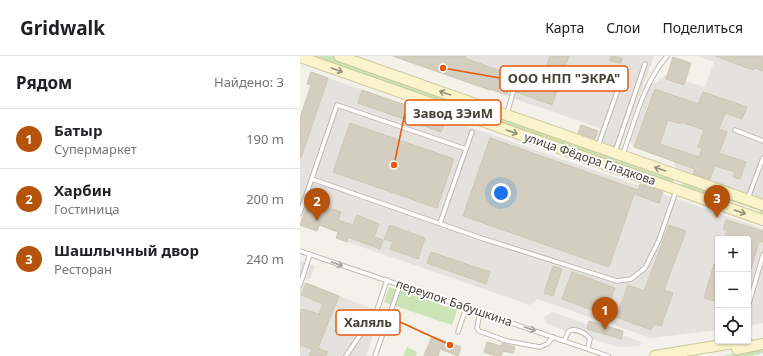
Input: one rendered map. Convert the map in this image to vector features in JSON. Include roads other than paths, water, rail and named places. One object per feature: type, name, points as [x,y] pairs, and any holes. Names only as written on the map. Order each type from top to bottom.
[{"type":"main road","name":"улица Фёдора Гладкова","points":[[300,56],[763,220]]},
{"type":"main road","name":"улица Фёдора Гладкова","points":[[339,56],[763,205]]},
{"type":"main road","points":[[417,98],[422,85]]},
{"type":"main road","points":[[676,190],[681,176]]},
{"type":"main road","points":[[751,340],[763,337]]},
{"type":"main road","points":[[655,356],[729,344]]},
{"type":"main road","points":[[696,356],[763,344]]},
{"type":"lane","points":[[619,154],[649,82],[656,69],[667,56]]},
{"type":"lane","points":[[619,154],[646,64]]},
{"type":"lane","points":[[506,115],[516,81],[517,72]]},
{"type":"lane","points":[[598,147],[622,78],[608,73]]},
{"type":"lane","points":[[300,213],[337,105],[466,149]]},
{"type":"lane","points":[[735,130],[763,141]]},
{"type":"lane","points":[[440,223],[472,132]]},
{"type":"lane","points":[[748,199],[763,158]]},
{"type":"lane","points":[[312,179],[617,281],[631,279],[644,268],[659,240],[676,190]]},
{"type":"lane","name":"переулок Бабушкина","points":[[300,251],[608,356]]},
{"type":"lane","points":[[300,285],[310,254]]},
{"type":"lane","points":[[751,297],[763,255]]},
{"type":"lane","points":[[346,356],[377,310],[387,280]]},
{"type":"lane","points":[[375,356],[400,285]]},
{"type":"lane","points":[[458,332],[466,308]]},
{"type":"lane","points":[[480,312],[477,328],[479,331],[493,336],[540,347],[547,344],[554,337]]},
{"type":"lane","points":[[564,341],[568,332],[576,330],[588,336],[590,339],[588,348]]},
{"type":"place","name":"ООО НПП \"ЭКРА\"","points":[[443,68]]},
{"type":"place","name":"Завод ЗЭиМ","points":[[394,165]]},
{"type":"place","name":"Шашлычный двор","points":[[717,218]]},
{"type":"place","name":"Харбин","points":[[317,221]]},
{"type":"place","name":"Батыр","points":[[605,330]]},
{"type":"place","name":"Халяль","points":[[450,345]]}]
